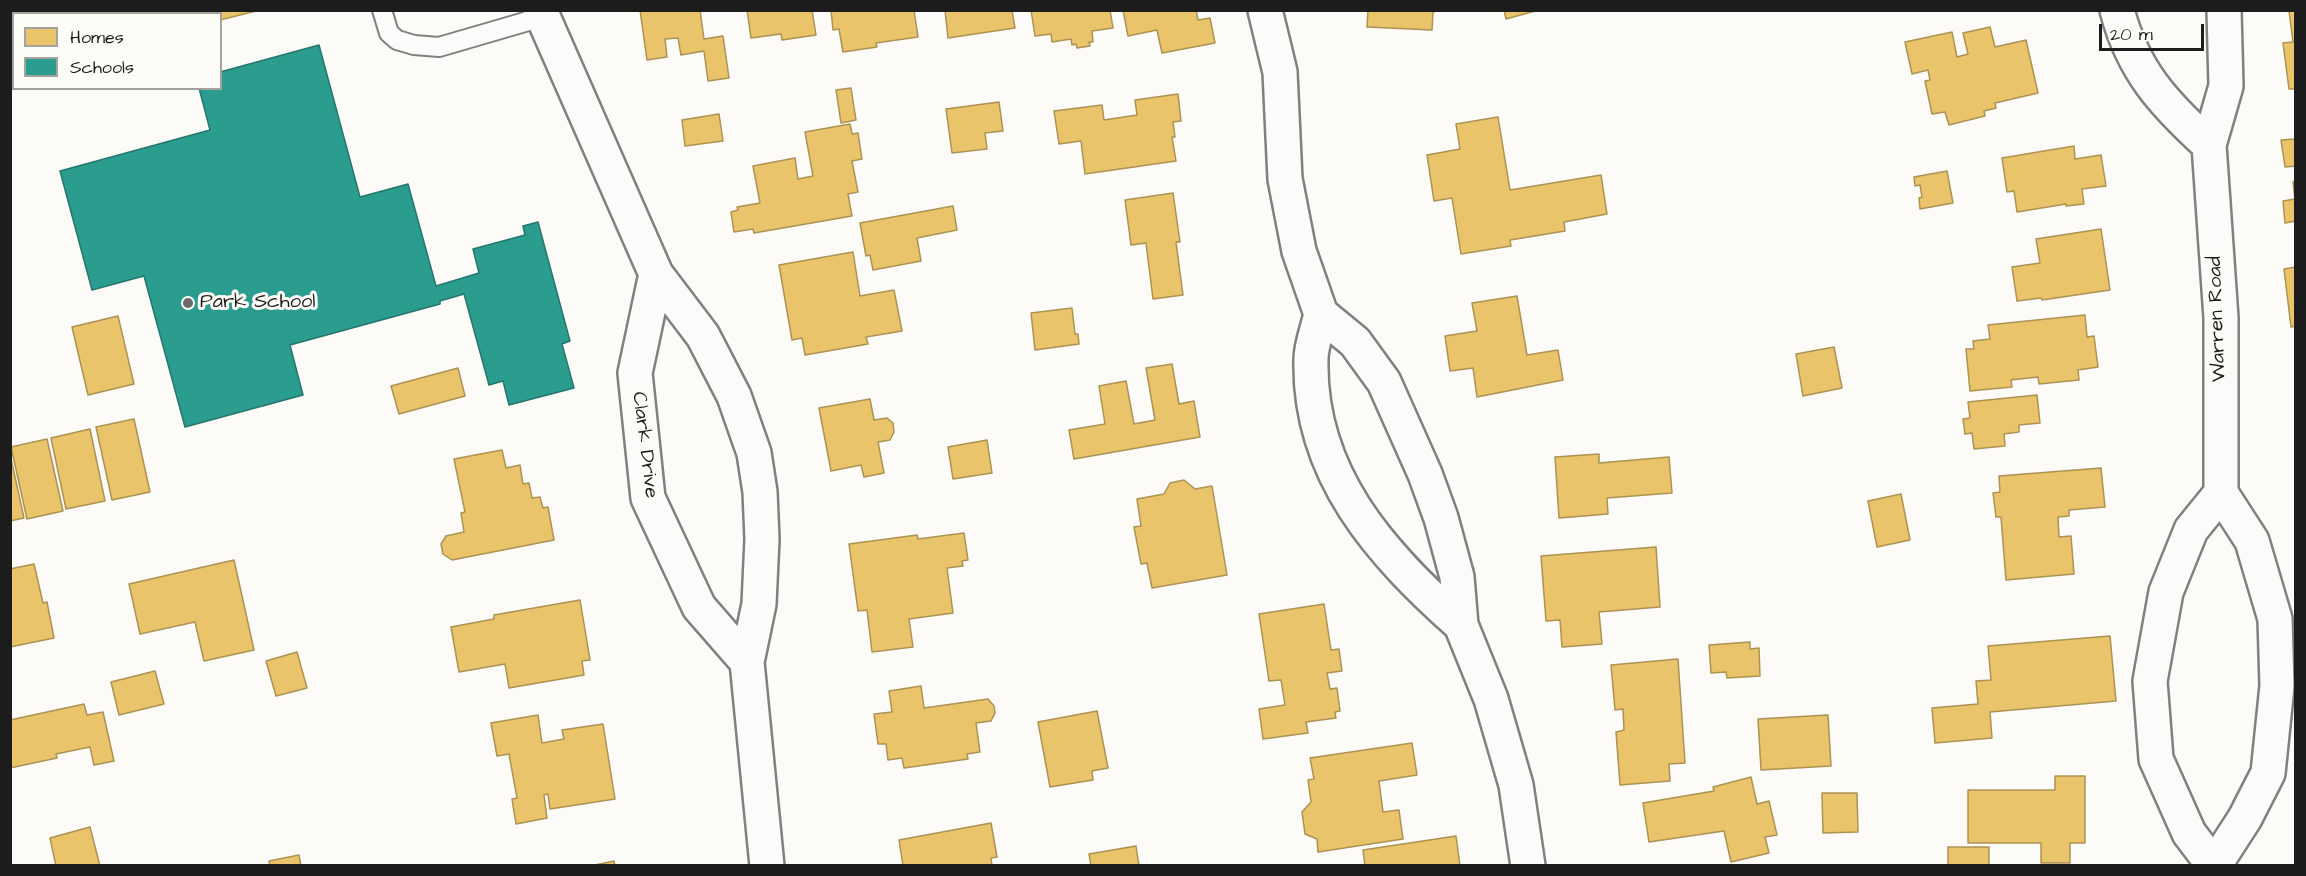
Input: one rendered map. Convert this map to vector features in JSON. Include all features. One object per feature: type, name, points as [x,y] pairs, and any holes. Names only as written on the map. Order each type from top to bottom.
[{"type":"street","points":[[1265,10],[1280,72],[1285,179],[1299,251],[1321,314],[1355,342],[1384,382],[1425,474],[1441,518],[1457,577],[1461,625],[1491,699],[1516,785],[1528,866]]},
{"type":"street","points":[[1280,72],[1289,10]]},
{"type":"street","points":[[2117,10],[2122,29],[2145,77],[2172,111],[2209,145]]},
{"type":"street","name":"Warren Road","points":[[2221,493],[2221,318],[2209,145],[2226,86],[2223,10]]},
{"type":"street","points":[[541,14],[656,273],[704,336],[734,396],[754,453],[760,492],[762,539],[759,604],[747,663],[767,866]]},
{"type":"street","name":"Clark Drive","points":[[656,273],[635,374],[648,498],[699,607],[747,663]]},
{"type":"street","points":[[1321,314],[1311,357],[1316,421],[1339,484],[1368,530],[1389,556],[1417,586],[1461,625]]},
{"type":"street","points":[[2221,493],[2252,541],[2276,619],[2277,686],[2268,773],[2245,818],[2214,866],[2189,834],[2156,759],[2150,681],[2166,592],[2192,530],[2221,493]]},
{"type":"lane","points":[[382,10],[389,33],[397,40],[414,45],[439,47],[541,14]]},
{"type":"building: Homes","points":[[126,10],[260,10],[222,20],[222,12],[126,12]]},
{"type":"building: Homes","points":[[640,10],[700,10],[704,39],[723,36],[729,78],[708,81],[704,51],[681,55],[678,38],[665,39],[667,57],[647,60]]},
{"type":"building: Homes","points":[[747,10],[812,10],[816,35],[782,40],[781,34],[751,38]]},
{"type":"building: Homes","points":[[831,10],[914,10],[918,37],[876,43],[877,47],[843,52],[839,29],[833,30]]},
{"type":"building: Homes","points":[[945,10],[1012,10],[1015,28],[948,38]]},
{"type":"building: Homes","points":[[1031,10],[1110,10],[1113,28],[1092,31],[1093,42],[1089,42],[1090,46],[1077,48],[1076,44],[1072,45],[1071,39],[1052,42],[1051,34],[1035,36]]},
{"type":"building: Homes","points":[[1123,10],[1196,10],[1198,20],[1210,18],[1215,43],[1162,53],[1157,30],[1128,36]]},
{"type":"building: Homes","points":[[1368,10],[1441,10],[1433,12],[1432,30],[1367,27]]},
{"type":"building: Homes","points":[[1504,10],[1539,10],[1506,19]]},
{"type":"building: Homes","points":[[2296,10],[2296,89],[2289,89],[2283,43],[2293,42],[2289,11]]},
{"type":"building: Homes","points":[[1990,27],[1995,47],[2026,40],[2038,93],[1995,103],[1996,108],[1984,111],[1985,116],[1949,125],[1945,112],[1932,114],[1925,81],[1930,80],[1928,70],[1912,74],[1905,42],[1952,32],[1957,57],[1968,54],[1963,33]]},
{"type":"building: Homes","points":[[851,88],[856,120],[841,123],[836,90]]},
{"type":"building: Homes","points":[[1178,94],[1181,121],[1173,122],[1175,137],[1172,137],[1176,161],[1085,174],[1081,141],[1059,144],[1054,111],[1102,105],[1104,120],[1137,115],[1135,100]]},
{"type":"building: Homes","points":[[999,102],[1003,131],[985,133],[987,149],[952,153],[946,109]]},
{"type":"building: Homes","points":[[719,114],[723,141],[685,146],[682,120]]},
{"type":"building: Homes","points":[[1498,117],[1510,190],[1601,175],[1607,214],[1564,222],[1565,231],[1510,240],[1511,246],[1461,254],[1452,198],[1434,201],[1427,155],[1460,149],[1456,124]]},
{"type":"building: Homes","points":[[850,124],[852,134],[858,133],[862,159],[852,161],[858,192],[848,194],[852,216],[754,233],[753,229],[734,232],[731,212],[738,210],[737,207],[760,203],[753,166],[795,158],[798,179],[813,176],[805,132]]},
{"type":"building: Homes","points":[[2296,139],[2296,166],[2285,167],[2281,140]]},
{"type":"building: Homes","points":[[2074,146],[2075,159],[2101,155],[2106,186],[2082,189],[2084,204],[2066,206],[2066,204],[2017,212],[2014,191],[2007,192],[2002,158]]},
{"type":"building: Homes","points":[[1947,171],[1953,203],[1920,209],[1919,198],[1922,197],[1920,185],[1915,186],[1914,177]]},
{"type":"building: Homes","points":[[2296,181],[2296,221],[2285,223],[2283,201],[2295,199],[2293,182]]},
{"type":"building: Homes","points":[[1173,193],[1180,242],[1176,242],[1183,295],[1153,299],[1146,243],[1131,245],[1125,200]]},
{"type":"building: Homes","points":[[953,206],[957,230],[917,238],[921,261],[873,270],[870,255],[866,256],[860,223]]},
{"type":"building: Homes","points":[[2101,229],[2110,290],[2042,300],[2041,298],[2017,301],[2012,267],[2040,263],[2036,239]]},
{"type":"building: Homes","points":[[853,252],[860,296],[894,290],[902,331],[866,337],[868,344],[805,355],[802,338],[792,340],[779,265]]},
{"type":"building: Homes","points":[[2296,267],[2296,326],[2291,327],[2284,269]]},
{"type":"building: Homes","points":[[1517,296],[1527,355],[1558,350],[1563,380],[1477,397],[1473,368],[1450,371],[1445,336],[1477,331],[1472,303]]},
{"type":"building: Homes","points":[[1072,308],[1075,334],[1078,334],[1079,344],[1035,350],[1031,313]]},
{"type":"building: Homes","points":[[2085,315],[2087,337],[2094,336],[2098,367],[2078,370],[2079,380],[2039,384],[2038,377],[2011,380],[2012,387],[1970,391],[1966,349],[1974,349],[1973,341],[1990,339],[1988,325]]},
{"type":"building: Homes","points":[[118,316],[134,384],[88,395],[72,327]]},
{"type":"building: Homes","points":[[1834,347],[1842,388],[1803,396],[1796,354]]},
{"type":"building: Homes","points":[[1172,364],[1179,404],[1194,401],[1200,437],[1074,459],[1069,430],[1105,424],[1099,386],[1126,381],[1134,424],[1155,420],[1146,368]]},
{"type":"building: Homes","points":[[458,368],[465,396],[399,414],[391,386]]},
{"type":"building: Homes","points":[[2037,395],[2040,423],[2019,425],[2019,432],[2004,434],[2005,446],[1974,449],[1972,433],[1965,434],[1963,419],[1970,418],[1968,402]]},
{"type":"building: Homes","points":[[870,399],[874,420],[887,418],[893,423],[894,432],[890,440],[878,442],[884,473],[864,477],[861,465],[831,471],[819,408]]},
{"type":"building: Homes","points":[[134,419],[150,492],[112,500],[96,427]]},
{"type":"building: Homes","points":[[90,429],[105,501],[66,509],[51,438]]},
{"type":"building: Homes","points":[[47,439],[63,511],[27,519],[11,447]]},
{"type":"building: Homes","points":[[987,440],[992,473],[953,479],[948,447]]},
{"type":"building: Homes","points":[[502,450],[506,468],[520,465],[523,484],[529,483],[532,498],[540,497],[543,508],[548,507],[554,540],[452,560],[443,554],[441,544],[446,536],[464,532],[461,513],[465,512],[454,459]]},
{"type":"building: Homes","points":[[10,454],[24,518],[10,521]]},
{"type":"building: Homes","points":[[1599,454],[1599,463],[1669,457],[1672,493],[1607,498],[1608,514],[1559,518],[1555,457]]},
{"type":"building: Homes","points":[[2101,468],[2105,507],[2069,510],[2069,516],[2058,517],[2059,537],[2071,536],[2074,574],[2006,580],[2001,517],[1996,517],[1993,493],[2000,492],[1999,476]]},
{"type":"building: Homes","points":[[1184,480],[1195,489],[1212,486],[1227,575],[1152,588],[1147,563],[1141,564],[1134,527],[1141,526],[1137,499],[1164,494],[1170,483]]},
{"type":"building: Homes","points":[[1901,494],[1910,540],[1877,547],[1868,501]]},
{"type":"building: Homes","points":[[964,533],[968,560],[962,561],[963,566],[947,568],[953,613],[909,619],[913,647],[872,652],[867,610],[858,611],[849,544],[917,535],[918,539]]},
{"type":"building: Homes","points":[[1656,547],[1660,607],[1599,612],[1602,644],[1562,647],[1560,620],[1546,621],[1541,556]]},
{"type":"building: Homes","points":[[234,560],[254,650],[204,661],[195,622],[140,634],[129,584]]},
{"type":"building: Homes","points":[[34,564],[43,603],[47,602],[54,638],[10,647],[10,569]]},
{"type":"building: Homes","points":[[580,600],[590,660],[582,661],[584,675],[509,688],[505,664],[459,672],[451,627],[494,619],[494,615]]},
{"type":"building: Homes","points":[[1324,604],[1331,650],[1339,649],[1342,671],[1327,673],[1330,689],[1337,688],[1340,711],[1335,712],[1336,718],[1306,722],[1308,733],[1263,739],[1259,709],[1285,705],[1281,680],[1269,681],[1259,614]]},
{"type":"building: Homes","points":[[2110,636],[2116,701],[1990,712],[1992,738],[1935,743],[1932,708],[1978,704],[1976,681],[1991,680],[1988,646]]},
{"type":"building: Homes","points":[[1750,642],[1750,649],[1759,648],[1760,676],[1727,678],[1726,672],[1711,673],[1709,645]]},
{"type":"building: Homes","points":[[297,652],[307,688],[276,696],[266,661]]},
{"type":"building: Homes","points":[[1678,659],[1685,763],[1669,764],[1670,781],[1620,785],[1616,732],[1624,730],[1623,709],[1615,710],[1611,665]]},
{"type":"building: Homes","points":[[155,671],[164,704],[119,715],[111,682]]},
{"type":"building: Homes","points":[[921,686],[924,708],[988,699],[994,706],[995,713],[991,721],[976,723],[980,752],[967,754],[968,759],[904,768],[902,758],[888,760],[886,744],[878,744],[874,714],[892,712],[889,691]]},
{"type":"building: Homes","points":[[84,704],[87,715],[103,712],[114,761],[94,765],[90,747],[56,754],[57,758],[10,768],[10,720]]},
{"type":"building: Homes","points":[[1097,711],[1108,768],[1092,771],[1093,780],[1050,787],[1038,722]]},
{"type":"building: Homes","points":[[538,715],[542,743],[564,739],[562,730],[603,724],[615,799],[550,809],[548,794],[544,795],[547,818],[516,824],[512,799],[517,798],[509,754],[497,756],[491,723]]},
{"type":"building: Homes","points":[[1828,715],[1831,766],[1761,770],[1758,719]]},
{"type":"building: Homes","points":[[1412,743],[1417,775],[1379,781],[1383,812],[1399,810],[1403,839],[1318,852],[1317,839],[1305,834],[1302,812],[1311,802],[1308,780],[1314,779],[1310,758]]},
{"type":"building: Homes","points":[[2055,776],[2085,776],[2085,843],[2070,843],[2070,863],[2041,863],[2041,843],[1968,843],[1968,790],[2055,790]]},
{"type":"building: Homes","points":[[1751,777],[1757,804],[1769,801],[1777,835],[1765,837],[1769,853],[1731,862],[1724,831],[1649,842],[1643,803],[1714,791],[1713,787]]},
{"type":"building: Homes","points":[[1822,793],[1857,793],[1858,832],[1823,833]]},
{"type":"building: Homes","points":[[991,823],[997,857],[991,858],[992,866],[903,866],[899,840]]},
{"type":"building: Homes","points":[[90,827],[100,866],[56,866],[50,838]]},
{"type":"building: Homes","points":[[1456,836],[1460,866],[1365,866],[1363,850]]},
{"type":"building: Homes","points":[[1136,846],[1139,866],[1091,866],[1089,854]]},
{"type":"building: Homes","points":[[1948,847],[1989,847],[1989,866],[1948,866]]},
{"type":"building: Homes","points":[[299,855],[301,866],[270,866],[269,861]]},
{"type":"building: Homes","points":[[614,861],[615,866],[590,866]]},
{"type":"building: Schools","points":[[319,45],[360,197],[408,184],[436,286],[479,273],[473,249],[525,235],[523,226],[538,222],[570,341],[562,344],[574,388],[509,405],[503,381],[489,385],[464,294],[440,301],[440,304],[290,345],[303,395],[185,427],[144,276],[92,290],[60,171],[210,130],[200,90],[222,90],[222,71]]},
{"type":"place","name":"Park School","points":[[188,303]]}]
